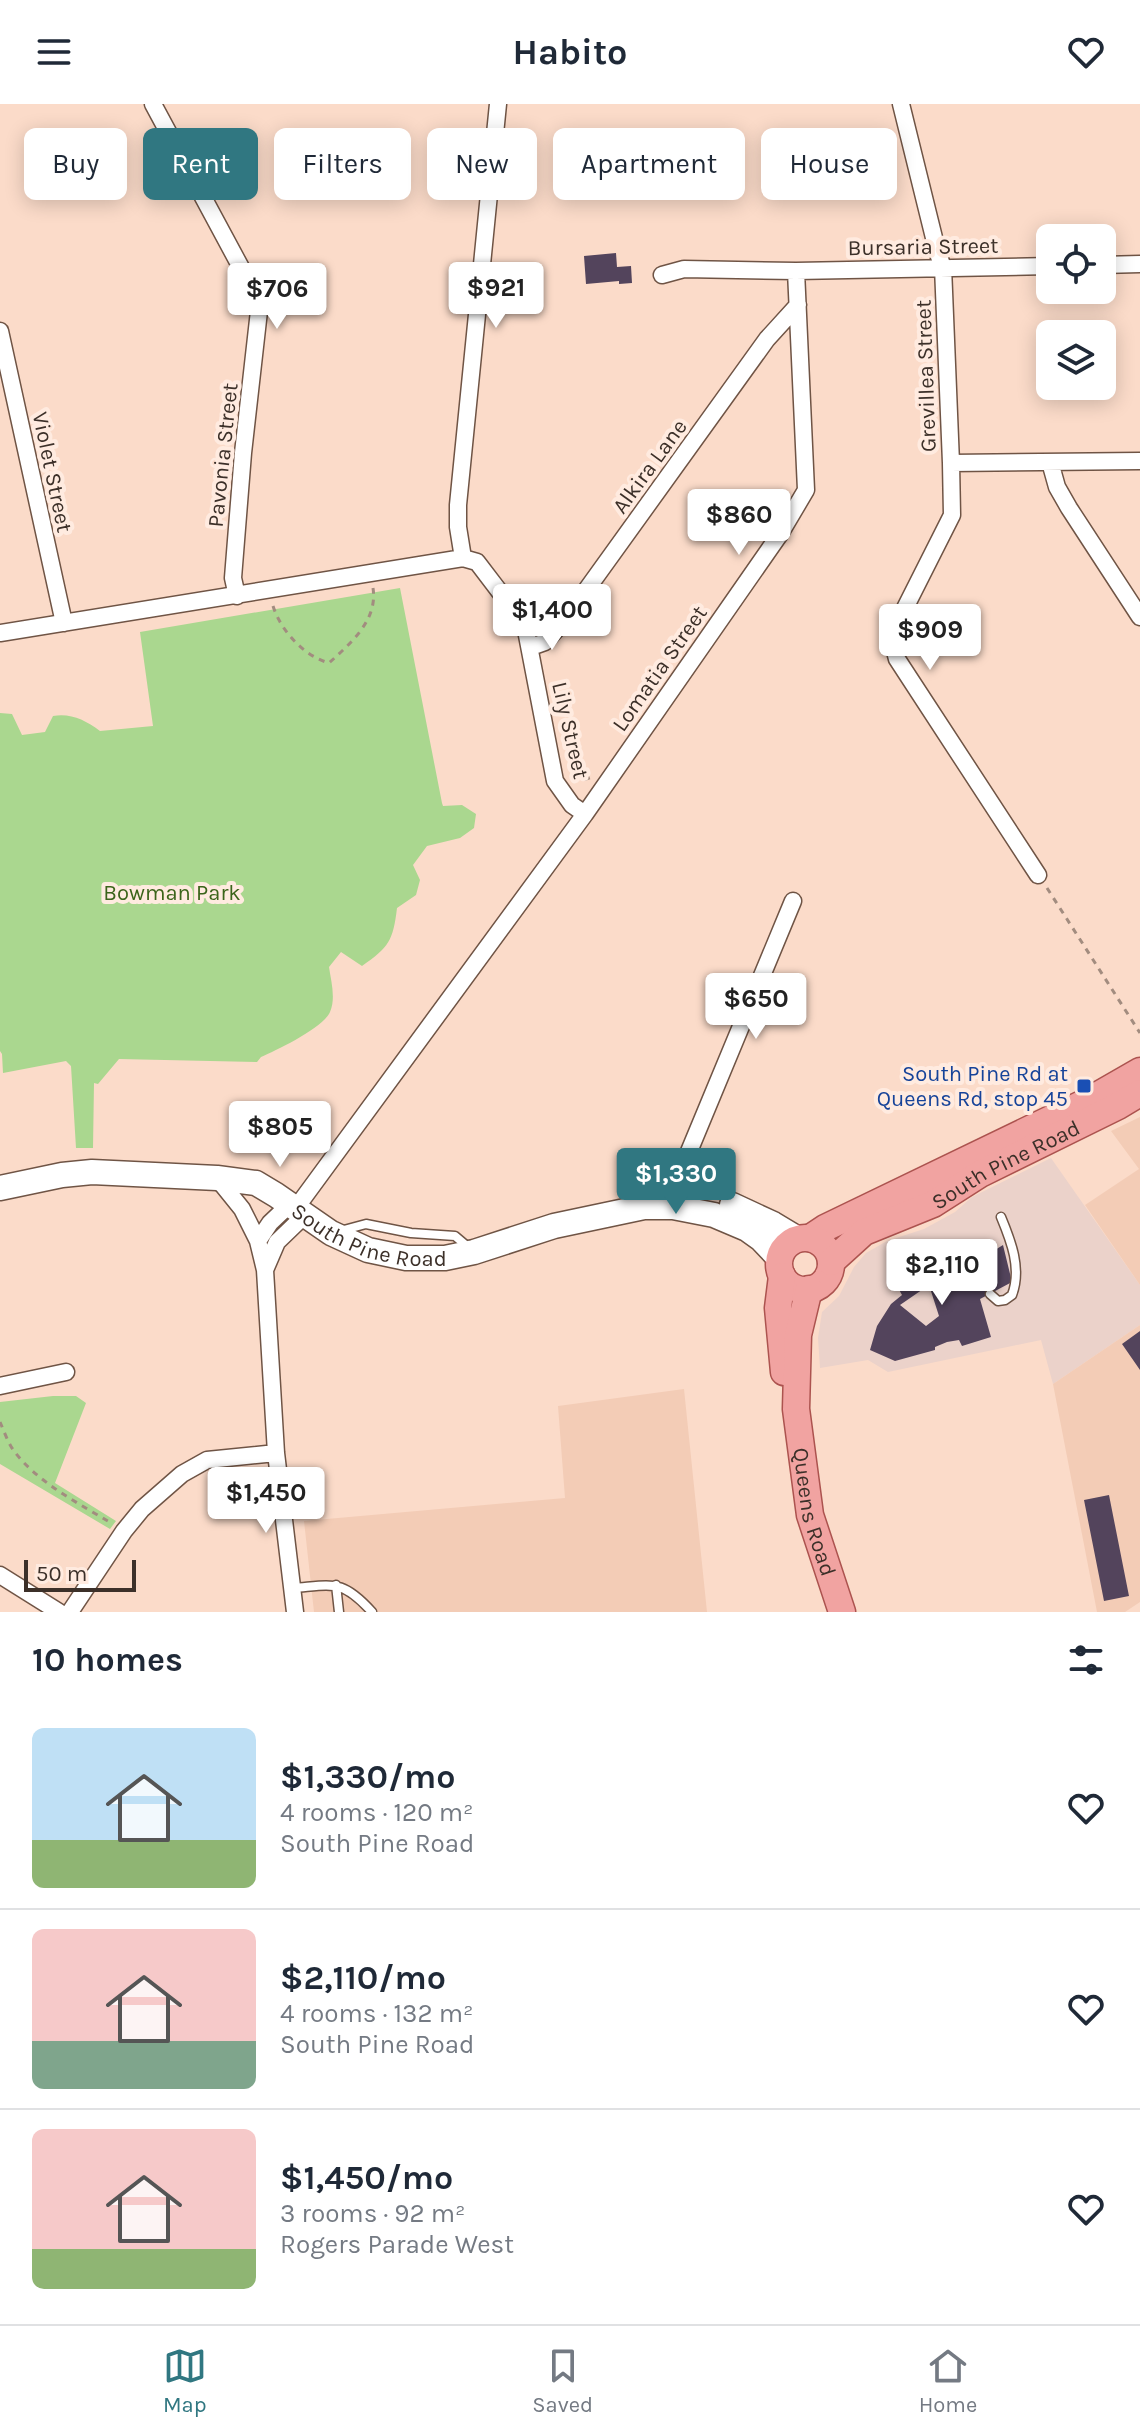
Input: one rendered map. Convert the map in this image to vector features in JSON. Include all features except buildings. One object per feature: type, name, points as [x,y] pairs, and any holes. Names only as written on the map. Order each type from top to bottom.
[{"type":"main road","name":"South Pine Road","points":[[0,1188],[92,1172],[256,1183],[331,1233],[368,1250],[406,1258],[445,1258],[474,1252],[554,1226],[696,1194],[738,1208],[804,1239],[1086,1102],[1140,1071]]},
{"type":"main road","name":"South Pine Road","points":[[831,1262],[864,1232],[933,1204],[980,1174],[1094,1119],[1140,1093]]},
{"type":"main road","name":"South Pine Road","points":[[674,1199],[747,1229],[761,1239],[781,1267]]},
{"type":"main road","points":[[804,1239],[824,1247],[831,1262],[827,1276],[816,1287],[809,1289],[793,1287],[781,1267],[786,1246],[804,1239]]},
{"type":"main road","name":"Queens Road","points":[[781,1267],[778,1308],[781,1351],[785,1379],[796,1409]]},
{"type":"main road","name":"Queens Road","points":[[809,1289],[798,1335],[796,1409],[810,1515],[842,1612]]},
{"type":"street","name":"Pavonia Street","points":[[153,104],[253,290],[259,311],[233,578],[237,596]]},
{"type":"street","points":[[0,633],[463,558],[458,505],[498,104]]},
{"type":"street","name":"Grevillea Street","points":[[901,104],[943,267],[951,463],[1140,461]]},
{"type":"street","points":[[1116,265],[1140,264]]},
{"type":"street","name":"Bursaria Street","points":[[662,275],[684,269],[796,271],[1036,266]]},
{"type":"street","name":"Lomatia Street","points":[[585,814],[780,534],[806,490],[796,271]]},
{"type":"street","name":"Alkira Lane","points":[[531,647],[545,642],[564,621],[767,339],[798,305]]},
{"type":"street","name":"Violet Street","points":[[0,331],[64,623]]},
{"type":"street","points":[[1050,462],[1057,487],[1069,508],[1140,617]]},
{"type":"street","points":[[951,463],[952,515],[891,636],[892,648],[1038,875]]},
{"type":"street","name":"Lily Street","points":[[463,558],[477,562],[525,625],[555,781],[572,805],[585,814]]},
{"type":"street","points":[[265,1270],[297,1209],[585,814]]},
{"type":"street","points":[[674,1199],[683,1166],[793,901]]},
{"type":"street","points":[[217,1178],[242,1209],[258,1241],[265,1270],[276,1453],[295,1612]]},
{"type":"street","points":[[258,1241],[270,1223],[297,1209]]},
{"type":"street","points":[[0,1386],[66,1372]]},
{"type":"street","points":[[70,1612],[124,1531],[142,1509],[182,1474],[207,1460],[276,1453]]},
{"type":"street","points":[[0,1575],[59,1612]]},
{"type":"lane","points":[[990,1294],[998,1301],[1005,1300],[1012,1295],[1017,1277],[1010,1239],[1001,1217]]},
{"type":"lane","points":[[293,1588],[336,1585],[352,1592],[372,1612]]},
{"type":"lane","points":[[336,1585],[339,1612]]},
{"type":"path","points":[[272,604],[276,616],[296,642],[314,659],[329,663],[364,625],[374,607],[373,588]]},
{"type":"path","points":[[1038,875],[1140,1033]]},
{"type":"path","points":[[0,1422],[13,1450],[33,1471],[124,1531]]},
{"type":"shaded area","points":[[1140,1117],[1140,1285],[1085,1205],[1139,1169],[1111,1131]]},
{"type":"shaded area","points":[[1051,1158],[1140,1285],[1140,1325],[1053,1384],[1041,1340],[888,1372],[868,1360],[820,1368],[818,1338],[822,1312],[839,1296],[854,1267],[866,1253],[887,1241],[924,1229],[955,1212],[972,1197]]},
{"type":"shaded area","points":[[1140,1325],[1140,1602],[1125,1612],[1097,1612],[1053,1384]]},
{"type":"shaded area","points":[[684,1389],[707,1612],[314,1612],[304,1521],[565,1498],[558,1406]]},
{"type":"green space","name":"Bowman Park","points":[[400,588],[442,803],[443,806],[462,805],[476,814],[474,828],[460,838],[427,846],[413,865],[420,880],[416,895],[397,908],[391,936],[378,954],[362,966],[341,952],[329,967],[332,1007],[319,1025],[257,1062],[119,1059],[98,1084],[94,1083],[93,1148],[76,1148],[71,1066],[66,1061],[3,1073],[0,1051],[0,713],[12,714],[22,735],[45,732],[53,716],[60,715],[78,718],[100,731],[153,726],[140,632]]},
{"type":"green space","points":[[76,1396],[86,1403],[55,1483],[116,1521],[110,1529],[0,1464],[0,1402]]},
{"type":"place","name":"South Pine Rd at Queens Rd, stop 45","points":[[1084,1086]]}]
